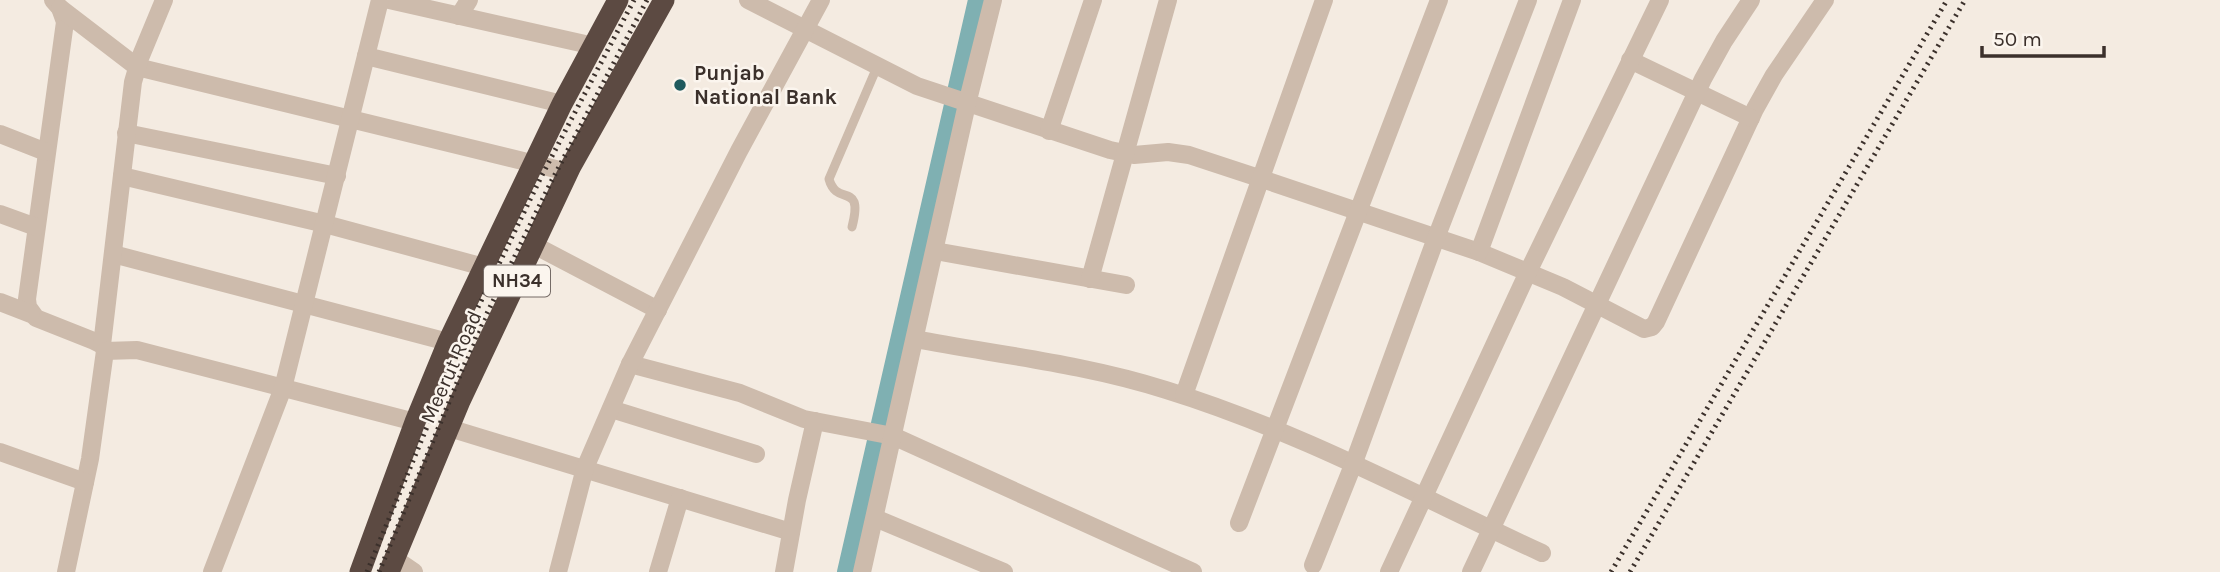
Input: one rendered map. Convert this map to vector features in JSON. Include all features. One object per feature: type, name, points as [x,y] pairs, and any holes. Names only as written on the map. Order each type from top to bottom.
[{"type":"highway","name":"Meerut Road","points":[[360,572],[415,422],[448,342],[532,164],[618,0]]},
{"type":"highway","name":"Meerut Road","points":[[392,565],[449,428],[568,172],[664,0]]},
{"type":"street","points":[[66,572],[85,482],[104,348],[126,133],[137,68],[164,0]]},
{"type":"street","points":[[212,572],[283,388],[380,0]]},
{"type":"street","points":[[389,0],[594,46]]},
{"type":"street","points":[[459,16],[469,0]]},
{"type":"street","points":[[748,0],[877,67],[939,95],[1125,154],[1177,152],[1262,179],[1479,252],[1528,272],[1644,329],[1652,327],[1774,75],[1825,0]]},
{"type":"street","points":[[558,572],[585,468],[630,364],[739,151],[821,0]]},
{"type":"street","points":[[862,572],[876,519],[882,433],[915,339],[964,103],[993,0]]},
{"type":"street","points":[[1049,131],[1093,0]]},
{"type":"street","points":[[1090,279],[1168,0]]},
{"type":"street","points":[[1184,395],[1324,0]]},
{"type":"street","points":[[1239,523],[1439,0]]},
{"type":"street","points":[[1313,565],[1528,0]]},
{"type":"street","points":[[1479,252],[1572,0]]},
{"type":"street","points":[[1389,572],[1528,272],[1660,0]]},
{"type":"street","points":[[1471,572],[1696,93],[1724,41],[1751,0]]},
{"type":"street","points":[[57,4],[137,68],[568,172]]},
{"type":"street","points":[[32,314],[27,299],[65,22],[57,4]]},
{"type":"street","points":[[366,56],[562,104]]},
{"type":"street","points":[[1630,60],[1751,118]]},
{"type":"street","points":[[126,133],[337,176]]},
{"type":"street","points":[[0,134],[46,152]]},
{"type":"street","points":[[121,176],[325,224],[484,267]]},
{"type":"street","points":[[0,214],[36,227]]},
{"type":"street","points":[[534,245],[658,310]]},
{"type":"street","points":[[935,251],[1126,285]]},
{"type":"street","points":[[113,254],[448,342]]},
{"type":"street","points":[[0,302],[104,348],[137,350],[415,422]]},
{"type":"street","points":[[915,339],[1107,373],[1184,395],[1274,429],[1542,553]]},
{"type":"street","points":[[630,364],[731,390],[804,419],[882,433],[1192,572]]},
{"type":"street","points":[[611,410],[756,454]]},
{"type":"street","points":[[784,572],[815,421]]},
{"type":"street","points":[[449,428],[791,532]]},
{"type":"street","points":[[0,452],[85,482]]},
{"type":"street","points":[[658,572],[681,498]]},
{"type":"street","points":[[876,519],[1004,572]]},
{"type":"street","points":[[392,565],[414,572]]},
{"type":"lane","points":[[852,227],[856,203],[852,198],[836,191],[829,179],[877,67]]},
{"type":"waterway","points":[[846,572],[977,0]]},
{"type":"railway","points":[[367,572],[467,330],[541,177],[634,0]]},
{"type":"railway","points":[[379,572],[477,334],[551,182],[647,0]]},
{"type":"railway","points":[[1611,572],[1947,0]]},
{"type":"railway","points":[[1630,572],[1965,0]]},
{"type":"place","name":"Punjab National Bank","points":[[680,85]]}]
